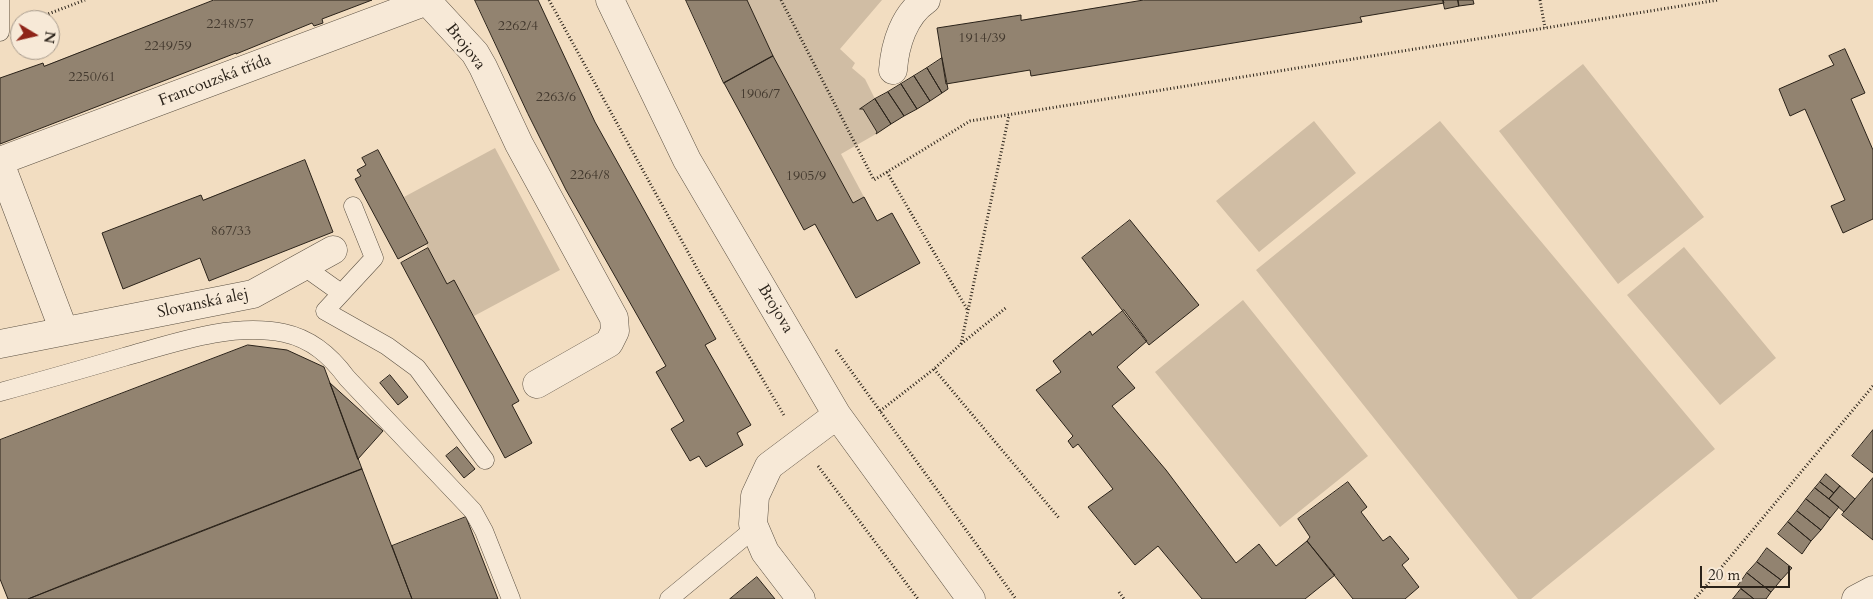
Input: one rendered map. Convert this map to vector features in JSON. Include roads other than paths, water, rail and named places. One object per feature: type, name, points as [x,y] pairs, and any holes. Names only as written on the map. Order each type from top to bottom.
[{"type":"street","name":"Brojova","points":[[610,0],[687,160],[837,414],[971,599]]},
{"type":"street","points":[[893,70],[894,51],[899,37],[910,16],[926,0]]},
{"type":"street","name":"Brojova","points":[[429,1],[475,53],[519,144],[614,318],[615,331],[609,343],[537,384]]},
{"type":"street","name":"Francouzská třída","points":[[0,162],[429,1]]},
{"type":"street","points":[[0,162],[64,331]]},
{"type":"street","name":"Slovanská alej","points":[[0,344],[253,294],[332,250]]},
{"type":"street","points":[[802,599],[766,552],[753,524],[755,496],[769,466],[837,414]]},
{"type":"street","points":[[1856,599],[1873,590]]},
{"type":"lane","points":[[0,0],[0,32],[0,8]]},
{"type":"lane","points":[[353,206],[374,258],[326,311],[387,346],[417,368],[485,460]]},
{"type":"lane","points":[[303,266],[342,294]]},
{"type":"lane","points":[[0,392],[208,335],[251,331],[284,333],[314,344],[333,359],[347,378],[473,510],[484,531],[511,599]]},
{"type":"lane","points":[[669,599],[755,528]]}]
